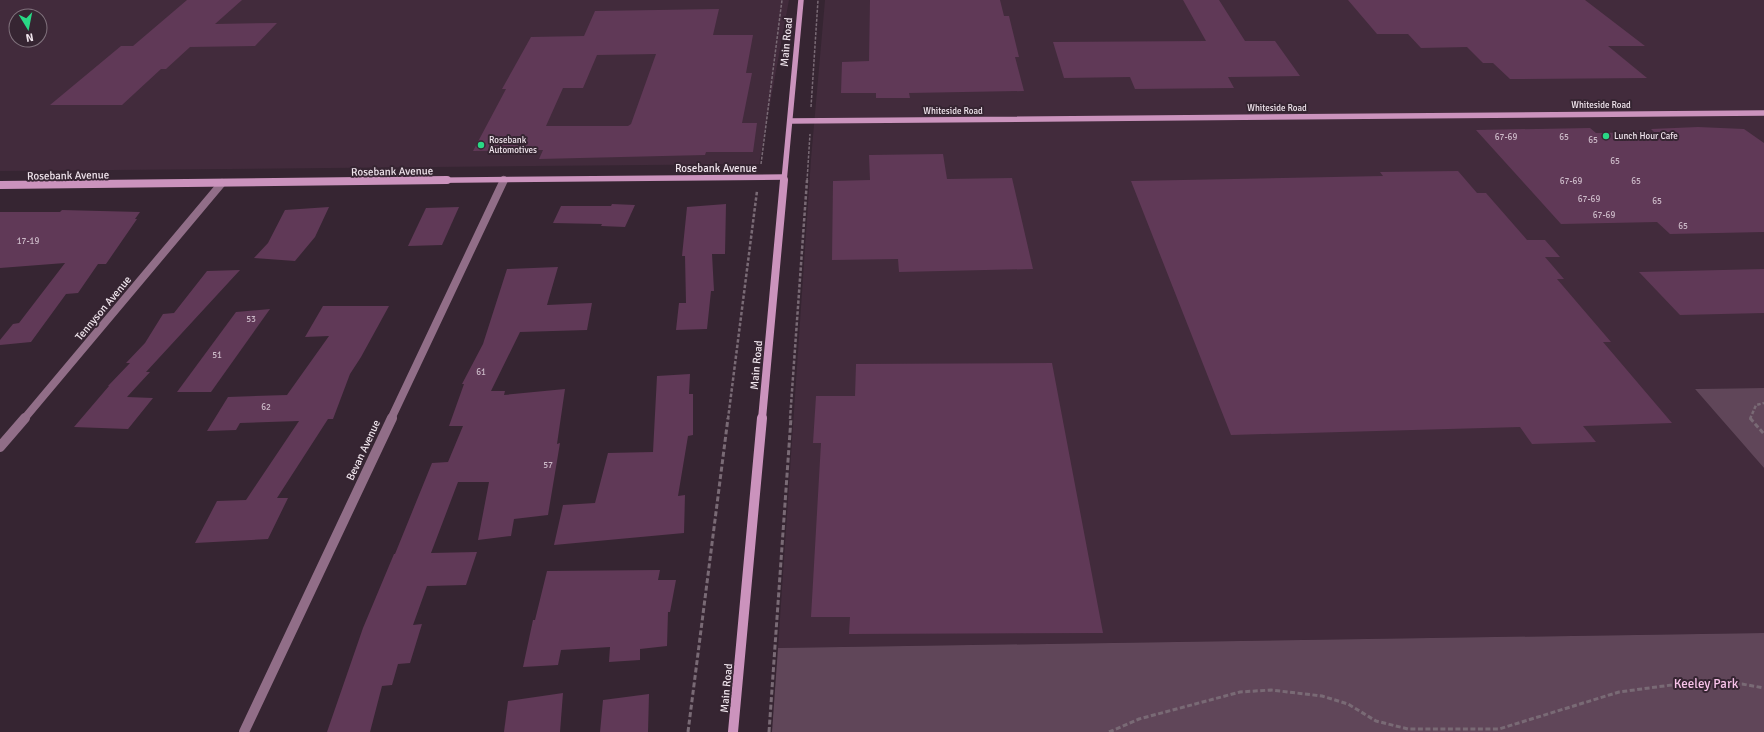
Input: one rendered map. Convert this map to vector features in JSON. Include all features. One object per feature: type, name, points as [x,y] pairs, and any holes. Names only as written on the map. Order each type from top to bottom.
[{"type":"street","name":"Main Road","points":[[733,732],[801,0]]},
{"type":"street","name":"Whiteside Road","points":[[790,121],[1764,113]]},
{"type":"street","name":"Rosebank Avenue","points":[[0,186],[504,179],[784,177]]},
{"type":"street","name":"Bevan Avenue","points":[[244,732],[504,179]]},
{"type":"street","name":"Tennyson Avenue","points":[[0,447],[222,183]]},
{"type":"path","points":[[688,732],[782,0]]},
{"type":"path","points":[[769,732],[818,0]]},
{"type":"path","points":[[1764,403],[1756,405],[1750,418],[1764,434]]},
{"type":"path","points":[[1108,732],[1139,719],[1240,692],[1271,690],[1322,696],[1348,704],[1376,721],[1408,729],[1500,730],[1619,692],[1678,684],[1742,684],[1764,688]]},
{"type":"shaded area","points":[[0,0],[789,0],[759,164],[0,171]]},
{"type":"shaded area","points":[[825,0],[1764,0],[1764,388],[1695,389],[1764,468],[1764,633],[778,648],[811,159]]},
{"type":"green space","points":[[1764,388],[1764,468],[1695,389]]},
{"type":"green space","name":"Keeley Park","points":[[1764,633],[1764,732],[772,732],[778,648]]},
{"type":"building","points":[[187,0],[242,0],[215,24],[277,23],[255,46],[190,47],[166,69],[161,69],[122,105],[50,105],[121,46],[133,46]]},
{"type":"building","points":[[870,0],[1000,0],[1004,16],[1009,16],[1019,57],[1015,57],[1024,91],[909,93],[910,98],[876,98],[876,93],[841,93],[842,62],[869,61]]},
{"type":"building","points":[[1183,0],[1219,0],[1245,41],[1275,41],[1300,76],[1228,77],[1234,88],[1135,89],[1130,77],[1064,78],[1053,42],[1206,41]]},
{"type":"building","points":[[1348,0],[1585,0],[1645,46],[1608,46],[1647,78],[1510,79],[1493,63],[1483,63],[1467,47],[1421,48],[1408,34],[1377,34]]},
{"type":"building","points":[[719,9],[713,35],[753,35],[746,73],[752,73],[742,123],[757,123],[753,152],[706,152],[705,155],[539,159],[543,150],[473,151],[506,89],[502,89],[531,37],[584,36],[595,11]],"holes":[[[656,54],[631,124],[628,126],[546,126],[563,88],[583,88],[597,55]]]},
{"type":"building","points":[[1698,127],[1744,129],[1764,143],[1764,232],[1670,234],[1657,222],[1561,224],[1476,130],[1590,128],[1596,133],[1654,132],[1651,129]]},
{"type":"building","points":[[943,154],[947,179],[1012,178],[1033,269],[899,272],[898,259],[832,260],[833,181],[870,180],[869,155]]},
{"type":"building","points":[[1458,171],[1477,193],[1486,193],[1527,240],[1545,240],[1560,257],[1545,257],[1564,279],[1557,279],[1611,342],[1603,342],[1672,423],[1583,426],[1596,442],[1532,444],[1520,427],[1231,435],[1131,181],[1383,176],[1380,172]]},
{"type":"building","points":[[612,204],[635,205],[625,227],[601,226],[602,224],[553,223],[561,206],[611,206]]},
{"type":"building","points":[[726,204],[725,254],[712,254],[714,291],[711,291],[707,329],[676,330],[679,303],[686,303],[685,256],[682,256],[687,207]]},
{"type":"building","points":[[329,207],[315,237],[295,261],[254,258],[268,243],[285,210]]},
{"type":"building","points":[[459,207],[442,245],[408,246],[426,208]]},
{"type":"building","points":[[62,210],[140,212],[135,219],[137,219],[106,264],[98,264],[78,293],[66,294],[31,342],[0,345],[0,340],[13,324],[19,323],[65,263],[0,268],[0,212],[60,212]]},
{"type":"building","points":[[558,267],[547,305],[592,303],[587,330],[520,332],[491,391],[505,391],[504,395],[565,389],[557,444],[560,443],[548,515],[514,519],[511,536],[478,540],[489,482],[458,482],[431,553],[477,552],[466,585],[427,586],[413,625],[422,624],[410,663],[398,664],[392,685],[382,686],[370,732],[327,732],[363,628],[432,463],[448,462],[463,426],[449,426],[464,384],[462,384],[483,344],[507,269]]},
{"type":"building","points":[[1764,269],[1764,313],[1680,315],[1639,272]]},
{"type":"building","points":[[240,270],[146,372],[150,372],[127,397],[153,398],[128,429],[74,427],[108,386],[130,363],[126,363],[145,343],[163,314],[174,313],[207,271]]},
{"type":"building","points":[[323,306],[389,306],[350,374],[333,419],[328,419],[277,498],[288,498],[268,539],[195,543],[217,501],[246,500],[299,421],[240,423],[236,430],[207,431],[228,397],[287,395],[329,336],[305,337]]},
{"type":"building","points":[[270,309],[211,392],[177,392],[236,312]]},
{"type":"building","points":[[1052,363],[1103,633],[849,634],[850,617],[811,617],[821,443],[813,443],[816,396],[855,396],[856,364]]},
{"type":"building","points":[[690,374],[689,394],[693,394],[693,435],[688,436],[678,496],[685,495],[684,533],[554,545],[563,505],[595,503],[608,453],[653,452],[657,376]]},
{"type":"building","points":[[660,570],[658,580],[676,580],[670,612],[668,612],[667,646],[640,649],[640,660],[609,662],[610,647],[561,650],[558,665],[523,667],[533,620],[535,620],[547,571]]},
{"type":"building","points":[[563,693],[560,732],[504,732],[508,701]]},
{"type":"building","points":[[649,694],[648,732],[600,732],[603,700]]},
{"type":"place","name":"Lunch Hour Cafe","points":[[1606,136]]},
{"type":"place","name":"Rosebank Automotives","points":[[481,145]]}]
